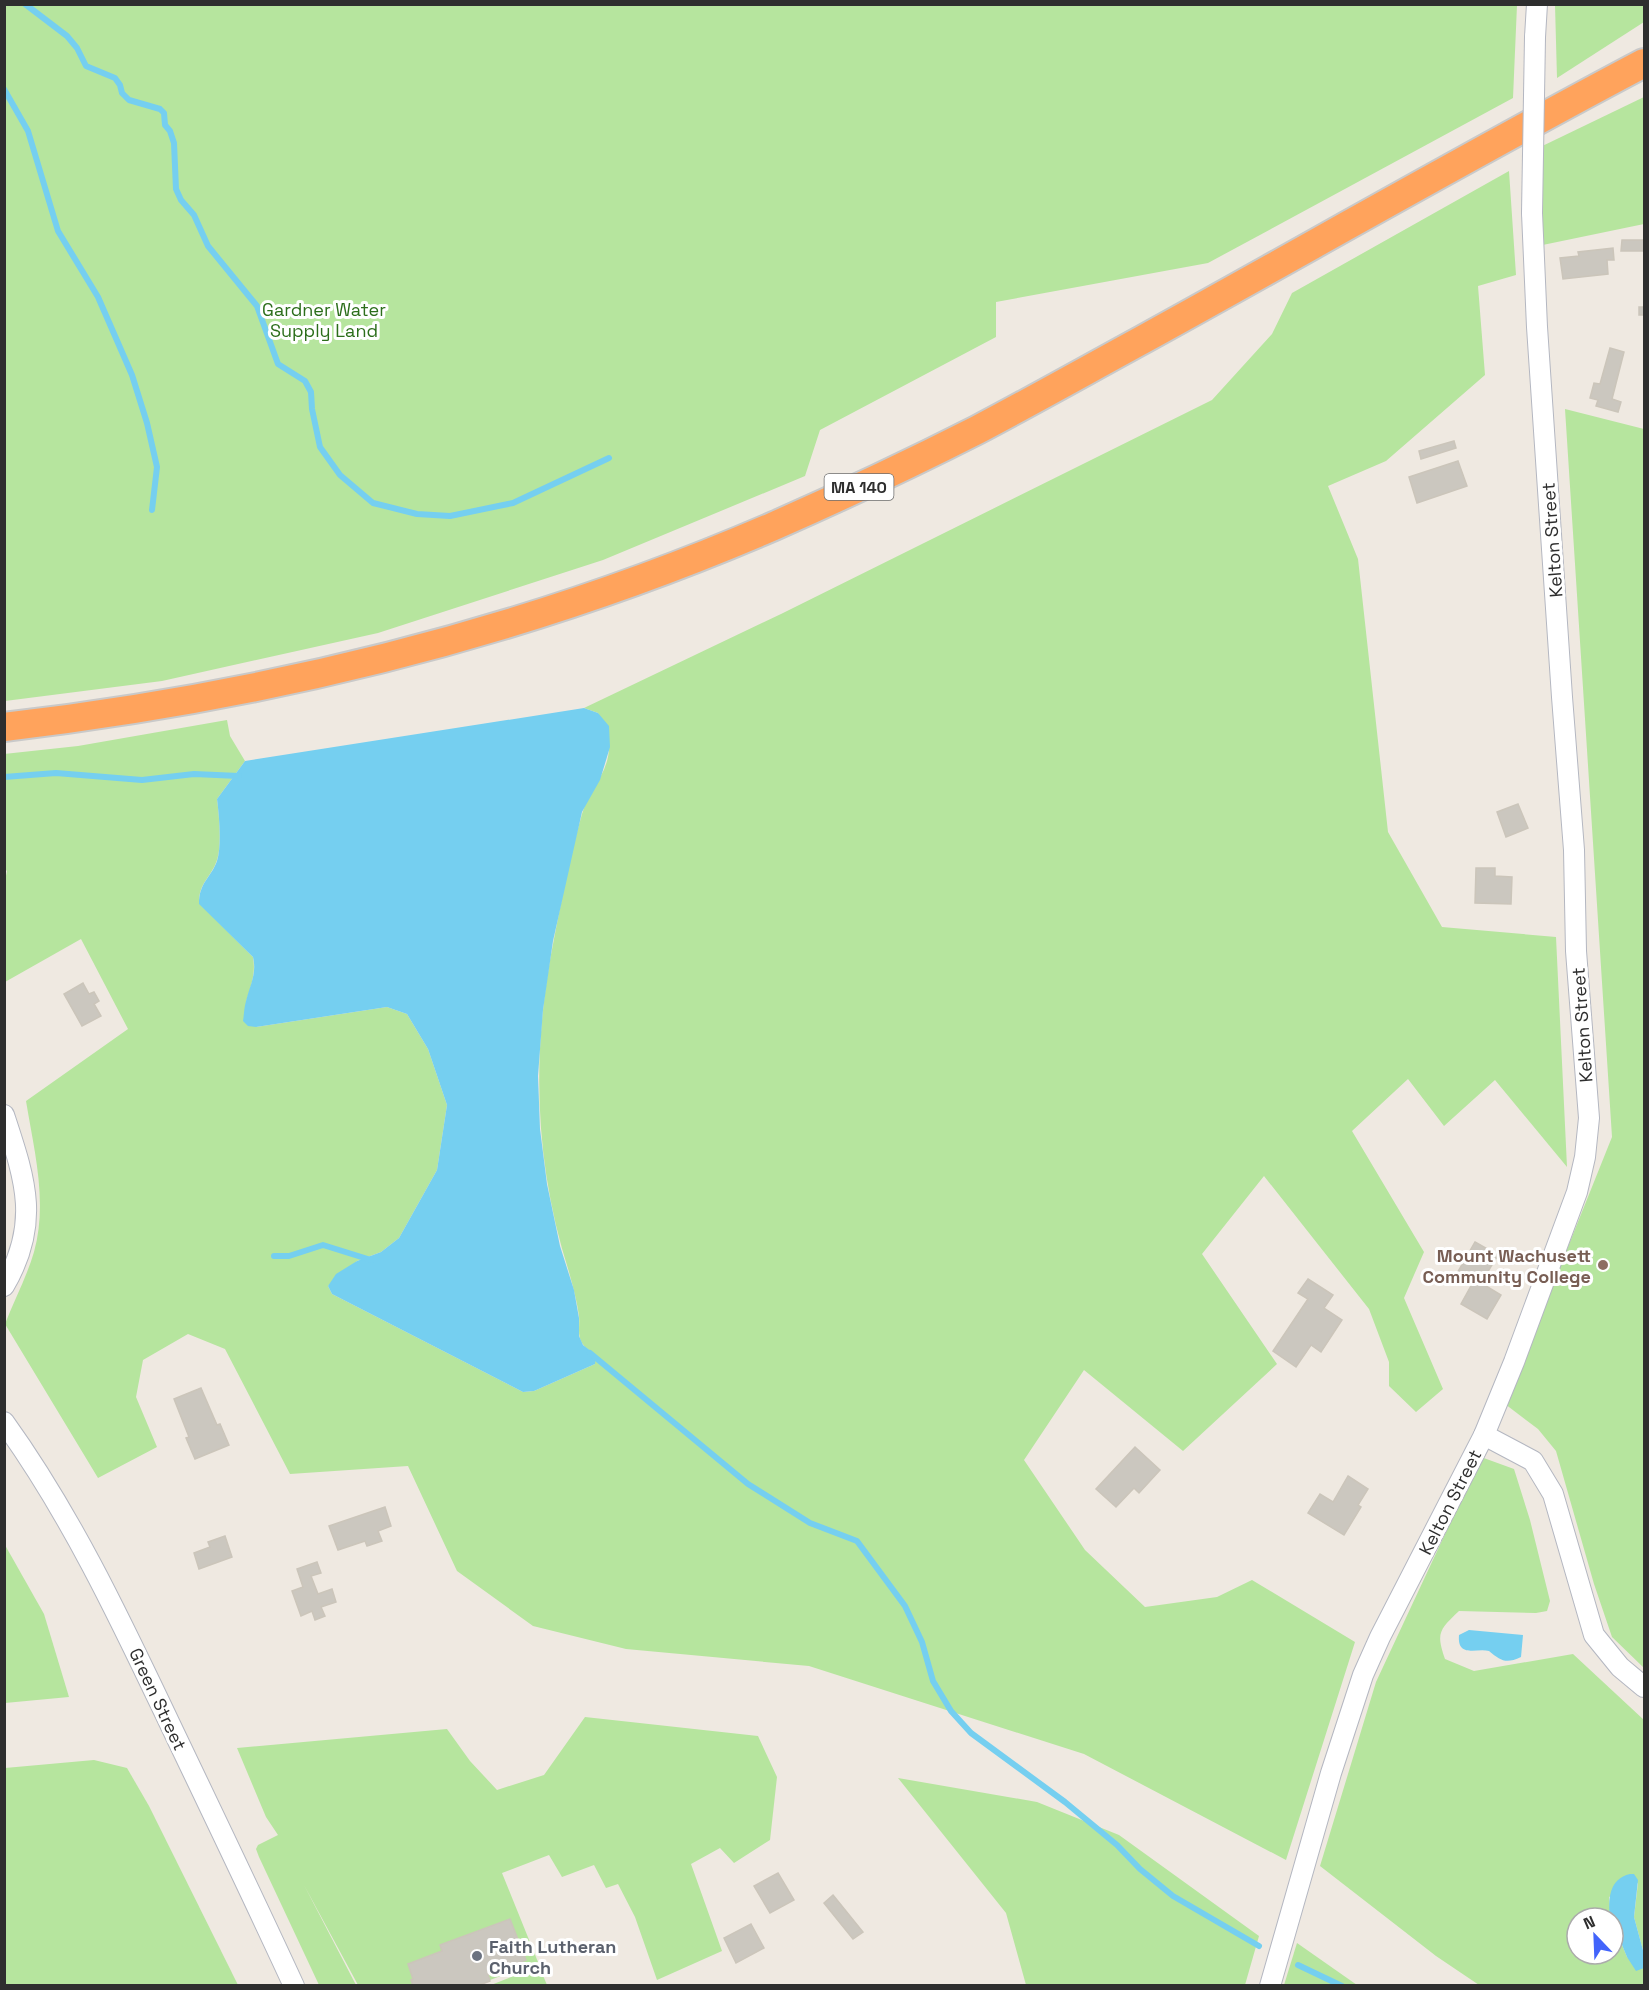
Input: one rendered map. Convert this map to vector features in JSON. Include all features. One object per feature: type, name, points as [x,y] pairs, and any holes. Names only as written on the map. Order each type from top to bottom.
[{"type":"highway","name":"MA 140","points":[[4,727],[198,699],[372,662],[561,607],[714,551],[842,495],[976,430],[1644,63]]},
{"type":"street","name":"Kelton Street","points":[[1270,1986],[1331,1773],[1367,1666],[1484,1435],[1514,1362],[1577,1192],[1585,1157],[1589,1118],[1576,951],[1574,850],[1537,327],[1532,213],[1535,37],[1538,4]]},
{"type":"street","points":[[4,1115],[24,1178],[27,1210],[23,1242],[4,1286]]},
{"type":"street","name":"Green Street","points":[[4,1422],[61,1510],[128,1636],[294,1986]]},
{"type":"street","points":[[1484,1435],[1533,1461],[1553,1494],[1594,1635],[1620,1667],[1644,1687]]},
{"type":"green space","name":"Gardner Water Supply Land","points":[[4,5],[1517,5],[1513,98],[1208,263],[996,302],[996,337],[820,430],[805,476],[603,560],[378,633],[162,681],[5,701]]},
{"type":"green space","points":[[1555,5],[1644,5],[1644,22],[1557,78]]},
{"type":"green space","points":[[1644,97],[1644,224],[1533,247],[1532,151]]},
{"type":"green space","points":[[1509,171],[1516,275],[1478,286],[1485,375],[1386,461],[1328,486],[1358,559],[1388,832],[1442,927],[1556,937],[1567,1167],[1495,1080],[1444,1126],[1408,1079],[1352,1131],[1424,1252],[1404,1298],[1443,1389],[1416,1412],[1389,1386],[1389,1362],[1369,1309],[1264,1176],[1202,1254],[1277,1364],[1183,1451],[1084,1370],[1024,1460],[1085,1550],[1145,1607],[1217,1597],[1252,1580],[1355,1642],[1286,1860],[1084,1754],[809,1666],[626,1649],[533,1626],[457,1571],[408,1466],[290,1474],[225,1349],[188,1334],[143,1360],[136,1397],[157,1447],[98,1478],[5,1324],[34,1252],[40,1214],[36,1157],[26,1101],[128,1029],[81,939],[5,982],[4,885],[7,871],[4,868],[4,754],[78,746],[227,720],[230,736],[245,761],[217,799],[220,830],[219,854],[215,866],[203,885],[199,903],[253,957],[253,974],[246,1002],[256,1027],[387,1007],[407,1014],[428,1049],[447,1105],[437,1170],[399,1238],[381,1252],[357,1261],[328,1286],[332,1294],[523,1392],[534,1391],[595,1364],[595,1355],[580,1340],[576,1299],[557,1231],[549,1189],[543,1148],[539,1065],[547,981],[570,861],[582,814],[602,774],[608,756],[608,739],[598,713],[584,708],[781,614],[1212,400],[1272,334],[1292,293]]},
{"type":"green space","points":[[1565,409],[1644,429],[1644,1668],[1612,1637],[1594,1584],[1556,1451],[1538,1429],[1505,1404],[1612,1137]]},
{"type":"green space","points":[[1481,1457],[1514,1469],[1530,1520],[1550,1601],[1547,1611],[1536,1613],[1459,1611],[1441,1632],[1442,1650],[1445,1659],[1474,1671],[1573,1654],[1644,1720],[1644,1954],[1634,1917],[1638,1883],[1609,1897],[1610,1906],[1565,1906],[1565,1966],[1625,1966],[1625,1952],[1627,1957],[1644,1967],[1644,1985],[1479,1985],[1436,1956],[1320,1866],[1376,1682]]},
{"type":"green space","points":[[5,1545],[44,1614],[69,1697],[5,1703]]},
{"type":"green space","points":[[585,1717],[758,1736],[777,1777],[770,1840],[734,1863],[720,1848],[691,1864],[722,1951],[657,1980],[635,1917],[618,1884],[606,1888],[594,1865],[562,1877],[549,1855],[502,1873],[538,1962],[490,1980],[488,1974],[525,1960],[510,1919],[440,1945],[442,1951],[408,1964],[413,1985],[358,1985],[304,1885],[356,1985],[319,1985],[256,1849],[258,1845],[278,1835],[266,1817],[237,1748],[447,1729],[470,1761],[497,1790],[544,1775]]},
{"type":"green space","points":[[94,1760],[127,1768],[149,1806],[238,1985],[5,1985],[5,1768]]},
{"type":"green space","points":[[898,1778],[1037,1802],[1119,1835],[1259,1936],[1245,1985],[1026,1985],[1006,1913]]},
{"type":"green space","points":[[1297,1943],[1357,1985],[1284,1985]]},
{"type":"green space","points":[[539,1966],[547,1985],[491,1985]]},
{"type":"water","points":[[584,708],[598,713],[609,726],[610,747],[600,780],[582,812],[553,941],[543,1010],[538,1076],[540,1129],[547,1184],[560,1246],[574,1290],[579,1318],[579,1336],[583,1345],[596,1355],[595,1364],[534,1391],[523,1392],[332,1294],[328,1286],[336,1274],[357,1261],[381,1252],[399,1238],[437,1170],[447,1105],[428,1049],[407,1014],[387,1007],[256,1027],[248,1026],[243,1021],[245,1004],[254,974],[253,957],[199,904],[203,885],[215,867],[219,854],[220,830],[217,799],[245,761]]},
{"type":"water","points":[[1469,1630],[1523,1635],[1521,1657],[1504,1660],[1489,1651],[1464,1649],[1459,1642],[1459,1635]]},
{"type":"water","points":[[1634,1874],[1638,1880],[1634,1917],[1644,1954],[1644,1968],[1636,1971],[1625,1952],[1625,1906],[1609,1906],[1611,1891],[1618,1880]]},
{"type":"building","points":[[1622,240],[1644,240],[1644,251],[1621,251]]},
{"type":"building","points":[[1613,248],[1614,260],[1607,260],[1608,274],[1563,279],[1560,258],[1579,256],[1578,252]]},
{"type":"building","points":[[1639,307],[1644,307],[1644,315],[1639,315]]},
{"type":"building","points":[[1610,348],[1624,352],[1612,399],[1621,402],[1618,412],[1596,406],[1598,400],[1590,398],[1594,383],[1600,384]]},
{"type":"building","points":[[1454,441],[1456,448],[1421,459],[1419,451]]},
{"type":"building","points":[[1458,461],[1467,486],[1417,503],[1409,477]]},
{"type":"building","points":[[1518,804],[1528,828],[1506,837],[1497,812]]},
{"type":"building","points":[[1476,868],[1495,868],[1495,876],[1512,877],[1511,904],[1475,903]]},
{"type":"building","points":[[83,983],[89,994],[94,992],[99,1001],[94,1004],[101,1016],[82,1026],[64,994]]},
{"type":"building","points":[[1475,1242],[1498,1255],[1481,1283],[1501,1295],[1487,1319],[1461,1304],[1472,1284],[1456,1275]]},
{"type":"building","points":[[1308,1279],[1333,1295],[1324,1308],[1342,1320],[1321,1352],[1311,1345],[1296,1367],[1273,1351],[1308,1299],[1298,1293]]},
{"type":"building","points":[[201,1388],[217,1425],[220,1424],[229,1445],[195,1459],[174,1399]]},
{"type":"building","points":[[1135,1447],[1160,1470],[1139,1493],[1134,1488],[1116,1507],[1096,1489]]},
{"type":"building","points":[[1348,1476],[1368,1489],[1358,1505],[1361,1507],[1344,1535],[1308,1513],[1320,1494],[1333,1502]]},
{"type":"building","points":[[385,1507],[391,1526],[378,1531],[382,1541],[367,1546],[365,1541],[338,1550],[329,1526]]},
{"type":"building","points":[[225,1536],[232,1557],[199,1569],[194,1553],[210,1547],[208,1542]]},
{"type":"building","points":[[317,1562],[321,1573],[311,1576],[318,1594],[332,1589],[336,1602],[321,1607],[325,1616],[315,1620],[312,1611],[301,1616],[292,1591],[303,1587],[297,1569]]},
{"type":"building","points":[[778,1873],[794,1900],[770,1913],[754,1886]]},
{"type":"building","points":[[833,1895],[863,1932],[853,1939],[824,1903]]},
{"type":"building","name":"Faith Lutheran Church","points":[[510,1919],[526,1960],[488,1974],[490,1981],[477,1986],[413,1986],[408,1964],[442,1951],[440,1945]]},
{"type":"building","points":[[751,1924],[764,1948],[736,1963],[724,1938]]},
{"type":"waterway","points":[[25,4],[67,36],[77,48],[86,66],[115,78],[122,93],[129,100],[160,109],[164,113],[165,125],[174,143],[176,189],[181,200],[194,215],[208,246],[257,306],[278,364],[305,381],[311,392],[320,447],[340,475],[373,503],[417,514],[450,516],[513,503],[609,458]]},
{"type":"waterway","points":[[4,89],[28,131],[58,231],[98,297],[132,375],[147,423],[157,467],[152,510]]},
{"type":"waterway","points":[[4,777],[56,773],[142,780],[194,774],[239,776]]},
{"type":"waterway","points":[[274,1256],[289,1256],[323,1245],[371,1260]]},
{"type":"waterway","points":[[590,1353],[748,1484],[810,1523],[857,1541],[905,1606],[922,1642],[933,1681],[951,1711],[971,1733],[1065,1802],[1173,1896],[1259,1946]]},
{"type":"waterway","points":[[1298,1965],[1342,1986]]},
{"type":"place","name":"Mount Wachusett Community College","points":[[1603,1265]]},
{"type":"place","name":"Faith Lutheran Church","points":[[477,1956]]}]
